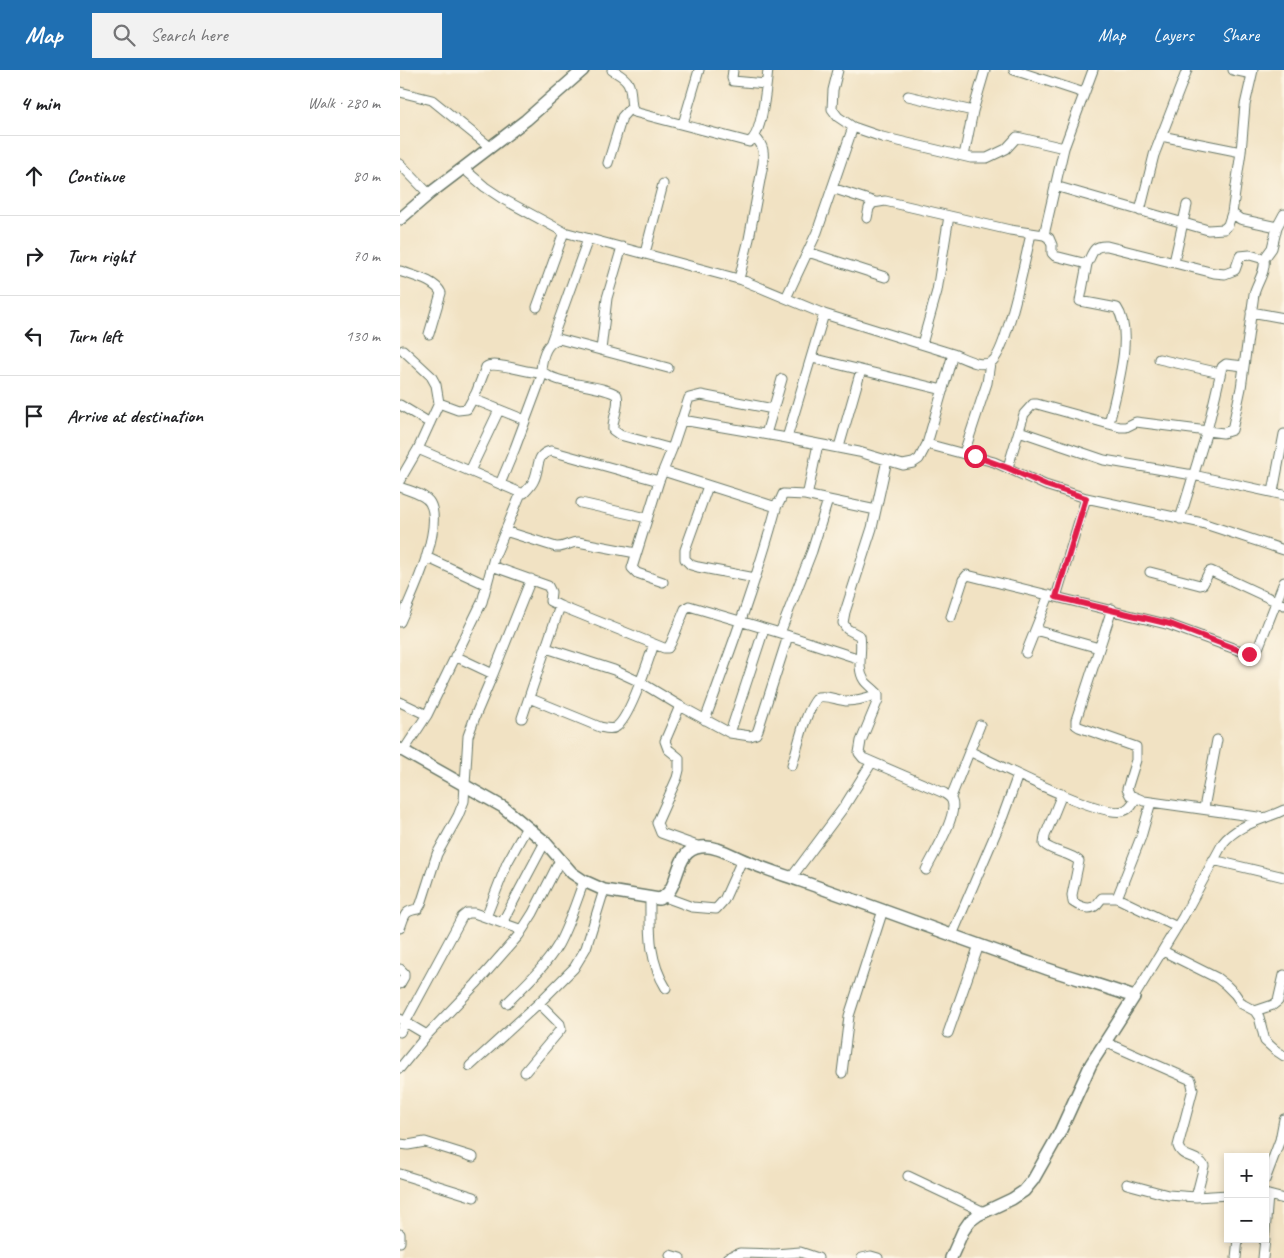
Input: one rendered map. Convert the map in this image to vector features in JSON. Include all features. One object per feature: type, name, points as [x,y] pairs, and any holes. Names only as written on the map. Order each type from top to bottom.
[{"type":"street","points":[[400,219],[429,194],[526,120],[583,70]]},
{"type":"street","points":[[612,70],[627,81],[631,107],[634,112],[749,142],[755,137],[763,109],[768,70]]},
{"type":"street","points":[[683,124],[699,70]]},
{"type":"street","points":[[733,70],[733,81],[766,84]]},
{"type":"street","points":[[838,70],[833,90],[832,109],[838,117],[853,128],[882,138],[964,156],[987,158],[1006,149],[1017,138],[1064,148]]},
{"type":"street","points":[[964,156],[973,110],[985,70]]},
{"type":"street","points":[[1014,70],[1084,92]]},
{"type":"street","points":[[1044,235],[1064,148],[1094,70]]},
{"type":"street","points":[[1140,210],[1161,136],[1187,70]]},
{"type":"street","points":[[1055,186],[1208,230],[1224,229],[1228,225],[1232,213],[1241,152],[1245,105],[1252,72],[1233,70]]},
{"type":"street","points":[[400,92],[432,100],[490,148]]},
{"type":"street","points":[[908,96],[973,110]]},
{"type":"street","points":[[608,163],[622,117],[631,107]]},
{"type":"street","points":[[786,298],[808,252],[853,128]]},
{"type":"street","points":[[1161,136],[1241,152]]},
{"type":"street","points":[[739,279],[749,239],[763,164],[764,152],[762,144],[755,137]]},
{"type":"street","points":[[400,164],[429,194]]},
{"type":"street","points":[[463,168],[486,188],[503,199],[564,232],[739,279],[824,314],[978,363],[990,363],[995,359],[1002,343],[1015,302],[1031,234]]},
{"type":"street","points":[[645,253],[663,184]]},
{"type":"street","points":[[832,188],[876,202],[885,201],[1031,234],[1044,235],[1049,238],[1052,245],[1052,253],[1055,256],[1086,264]]},
{"type":"street","points":[[867,218],[869,208],[876,202]]},
{"type":"street","points":[[1174,262],[1187,205]]},
{"type":"street","points":[[1232,213],[1240,219],[1277,228]]},
{"type":"street","points":[[1008,468],[1024,414],[1033,404],[1126,427],[1136,422],[1223,433],[1232,430],[1239,403],[1256,288],[1265,269],[1264,260],[1272,248],[1277,228],[1284,214]]},
{"type":"street","points":[[922,344],[937,291],[949,216]]},
{"type":"street","points":[[537,307],[564,232]]},
{"type":"street","points":[[500,484],[543,373],[541,364],[551,342],[588,239]]},
{"type":"street","points":[[1109,424],[1122,364],[1124,323],[1117,308],[1080,301],[1086,264],[1095,248],[1099,245],[1107,246],[1225,274],[1235,270],[1240,256],[1250,255],[1264,260]]},
{"type":"street","points":[[601,350],[607,298],[622,247]]},
{"type":"street","points":[[808,252],[885,277]]},
{"type":"street","points":[[400,271],[439,288],[441,293],[429,334]]},
{"type":"street","points":[[1251,312],[1284,318]]},
{"type":"street","points":[[787,438],[824,314]]},
{"type":"street","points":[[551,342],[563,340],[668,368]]},
{"type":"street","points":[[400,480],[418,449],[439,402],[436,385],[431,376],[403,350]]},
{"type":"street","points":[[682,420],[839,448],[903,464],[912,463],[919,459],[927,444],[954,354]]},
{"type":"street","points":[[812,358],[943,390]]},
{"type":"street","points":[[1159,359],[1220,373]]},
{"type":"street","points":[[964,453],[987,383],[990,363]]},
{"type":"street","points":[[439,402],[462,411],[467,409],[489,364],[533,373],[543,373],[571,383],[614,393],[617,395],[618,400],[613,426],[613,430],[616,433],[672,450]]},
{"type":"street","points":[[1180,519],[1207,431],[1220,373],[1224,364],[1244,366]]},
{"type":"street","points":[[839,448],[860,370]]},
{"type":"street","points":[[766,434],[782,379]]},
{"type":"street","points":[[662,582],[634,571],[632,568],[659,481],[672,450],[688,398],[693,395],[701,395],[773,409]]},
{"type":"street","points":[[473,399],[525,420]]},
{"type":"street","points":[[400,405],[430,422]]},
{"type":"street","points":[[470,471],[499,410]]},
{"type":"street","points":[[1020,431],[1104,460],[1193,475],[1284,495]]},
{"type":"street","points":[[1273,492],[1282,459],[1284,434]]},
{"type":"street","points":[[805,495],[810,488],[818,444]]},
{"type":"street","points":[[927,444],[964,453],[1008,468],[1046,485],[1086,498],[1202,523],[1284,550]]},
{"type":"street","points":[[418,449],[521,493]]},
{"type":"street","points":[[659,481],[550,451],[540,456],[534,480],[521,493],[492,566],[482,602],[455,656],[447,677],[427,715],[402,749],[503,807],[544,842],[572,873],[604,890],[650,898],[659,899],[665,897],[670,891],[684,858],[690,850],[700,847]]},
{"type":"street","points":[[887,460],[867,546],[843,620],[847,630],[860,636],[862,642],[860,659],[864,681],[878,694],[878,700],[859,748],[859,753],[863,758],[951,797]]},
{"type":"street","points":[[664,471],[768,506],[777,505]]},
{"type":"street","points":[[708,486],[685,550],[685,560],[691,565],[698,567],[756,578]]},
{"type":"street","points":[[400,487],[425,498],[430,503],[433,521],[426,557],[419,580],[400,622]]},
{"type":"street","points":[[705,720],[742,621],[777,505],[783,494],[805,495],[876,510]]},
{"type":"street","points":[[1026,653],[1052,596],[1086,498]]},
{"type":"street","points":[[546,648],[614,670],[640,682],[730,733],[750,736],[756,734],[784,634],[828,500]]},
{"type":"street","points":[[581,503],[647,518]]},
{"type":"street","points":[[505,531],[556,548],[578,542],[636,553]]},
{"type":"street","points":[[426,557],[487,585]]},
{"type":"street","points":[[492,566],[548,586],[551,592],[550,601],[560,606],[668,648],[685,609],[689,606],[860,659]]},
{"type":"street","points":[[1150,572],[1200,585],[1203,584],[1209,572],[1213,571],[1280,604]]},
{"type":"street","points":[[951,617],[963,580],[967,575],[1170,624],[1249,654],[1253,653],[1259,646],[1280,604],[1284,582]]},
{"type":"street","points":[[400,928],[406,913],[410,910],[418,909],[421,904],[437,854],[464,801],[468,736],[531,579]]},
{"type":"street","points":[[522,718],[560,606]]},
{"type":"street","points":[[1112,609],[1076,724],[1079,727],[1136,747],[1136,760],[1127,789],[1136,798],[1152,802],[1265,818]]},
{"type":"street","points":[[730,733],[764,629]]},
{"type":"street","points":[[1035,630],[1099,648]]},
{"type":"street","points":[[529,698],[600,727],[616,727],[623,719],[640,682],[654,644]]},
{"type":"street","points":[[455,656],[493,674]]},
{"type":"street","points":[[792,765],[808,713],[812,703],[818,697],[825,696],[847,701],[878,694]]},
{"type":"street","points":[[400,702],[427,715]]},
{"type":"street","points":[[680,706],[665,741],[668,749],[679,758],[679,770],[656,823],[661,833],[700,847],[717,848],[742,860],[791,878],[1035,965],[1134,997]]},
{"type":"street","points":[[926,870],[952,815],[954,808],[951,797],[980,724]]},
{"type":"street","points":[[1204,808],[1217,740]]},
{"type":"street","points":[[969,751],[1018,775],[1081,802],[1115,812],[1127,810],[1136,798]]},
{"type":"street","points":[[791,878],[844,807],[872,762]]},
{"type":"street","points":[[952,935],[1003,816],[1018,775]]},
{"type":"street","points":[[1062,794],[1045,836],[1044,844],[1050,849],[1074,857],[1079,861],[1072,902],[1090,908],[1094,907],[1102,898],[1107,897]]},
{"type":"street","points":[[1117,898],[1141,837],[1152,802]]},
{"type":"street","points":[[951,1258],[963,1231],[970,1221],[1018,1195],[1033,1180],[1058,1134],[1091,1064],[1163,951],[1228,836],[1244,826],[1284,810]]},
{"type":"street","points":[[486,917],[507,863],[527,827]]},
{"type":"street","points":[[502,923],[544,842]]},
{"type":"street","points":[[400,1068],[427,1034],[476,984],[522,930],[560,860]]},
{"type":"street","points":[[665,897],[692,907],[716,909],[724,900],[742,860]]},
{"type":"street","points":[[1213,860],[1284,877]]},
{"type":"street","points":[[507,1003],[533,978],[557,946],[584,881]]},
{"type":"street","points":[[470,1066],[574,968],[581,958],[592,933],[604,890]]},
{"type":"street","points":[[1094,892],[1107,897],[1117,898],[1177,927]]},
{"type":"street","points":[[650,898],[653,957],[666,988]]},
{"type":"street","points":[[842,1073],[849,1016],[883,910]]},
{"type":"street","points":[[400,1032],[403,1021],[462,917],[467,913],[474,913],[522,930]]},
{"type":"street","points":[[948,1033],[979,945]]},
{"type":"street","points":[[1163,951],[1218,978],[1235,994],[1242,1004],[1255,1011],[1259,1017],[1265,1041],[1284,1056]]},
{"type":"street","points":[[400,969],[404,973],[400,984]]},
{"type":"street","points":[[1255,1011],[1278,1001],[1284,975]]},
{"type":"street","points":[[525,1072],[561,1029],[560,1024],[539,1003]]},
{"type":"street","points":[[403,1021],[427,1034]]},
{"type":"street","points":[[1105,1042],[1191,1080],[1193,1090],[1178,1146],[1182,1153],[1199,1159],[1204,1166],[1196,1196]]},
{"type":"street","points":[[1269,1169],[1280,1140],[1284,1119]]},
{"type":"street","points":[[400,1144],[408,1145],[425,1142],[473,1157]]},
{"type":"street","points":[[400,1174],[474,1197]]},
{"type":"street","points":[[908,1176],[984,1212]]},
{"type":"street","points":[[1127,1184],[1168,1195],[1224,1195]]},
{"type":"street","points":[[1269,1195],[1284,1199]]},
{"type":"street","points":[[400,1234],[400,1242]]},
{"type":"street","points":[[1236,1258],[1238,1243]]},
{"type":"street","points":[[1263,1258],[1265,1243]]},
{"type":"street","points":[[727,1258],[740,1253],[775,1254],[800,1252],[818,1258]]},
{"type":"street","points":[[670,1255],[680,1258]]},
{"type":"street","points":[[862,1258],[871,1256],[878,1258]]},
{"type":"route","points":[[975,456],[994,462],[1046,485],[1086,498],[1056,597],[1170,624],[1249,654]]}]
